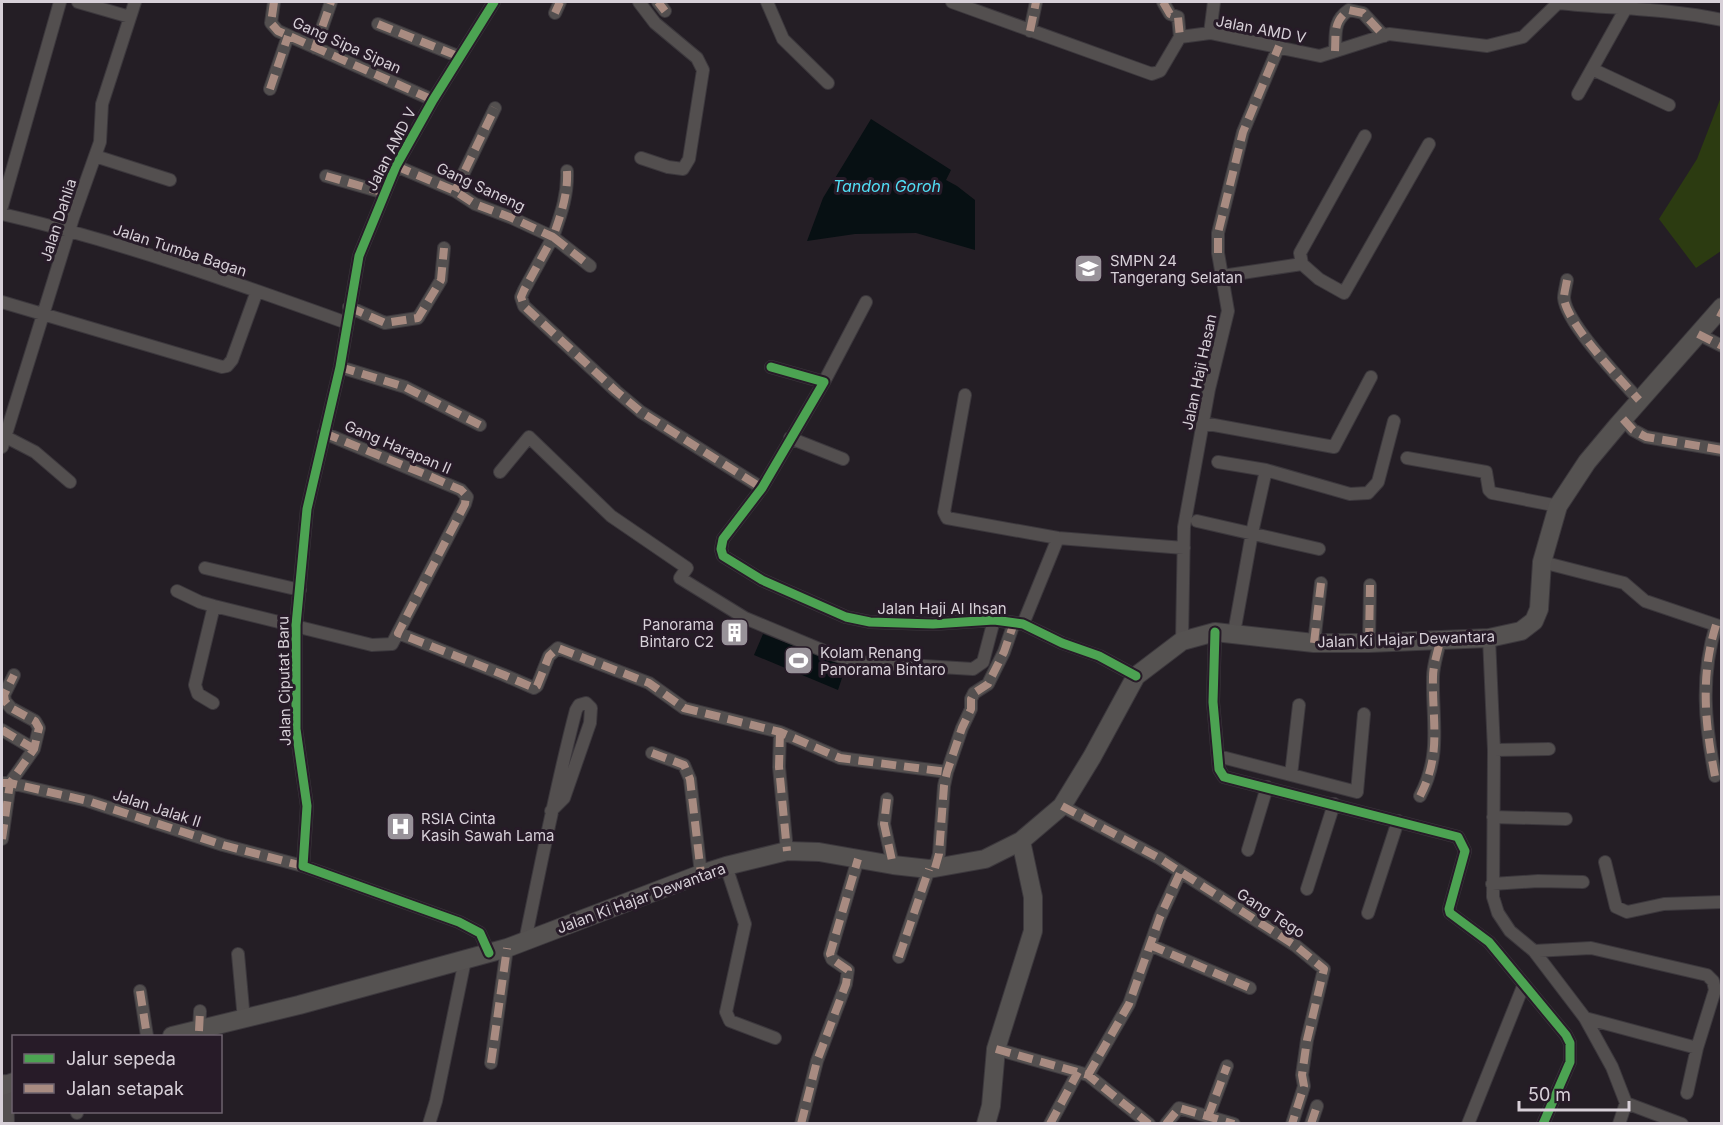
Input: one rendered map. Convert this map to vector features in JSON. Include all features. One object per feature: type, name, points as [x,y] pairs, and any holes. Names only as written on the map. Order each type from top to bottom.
[{"type":"main road","name":"Jalan Ki Hajar Dewantara","points":[[177,1035],[244,1020],[498,951],[702,873],[787,851],[819,852],[893,865],[932,868],[985,860],[1021,840],[1062,806],[1097,749],[1136,676],[1182,641],[1215,632],[1314,643],[1369,643],[1489,638],[1521,631],[1533,621],[1539,609],[1542,562],[1558,506],[1587,462],[1639,400],[1720,311]]},
{"type":"main road","points":[[986,1124],[991,1106],[996,1049],[1033,931],[1033,897],[1021,840]]},
{"type":"street","points":[[2,206],[60,2]]},
{"type":"street","points":[[78,2],[130,17]]},
{"type":"street","name":"Jalan Dahlia","points":[[4,442],[42,315],[100,142],[102,104],[135,2]]},
{"type":"street","name":"Gang Sipa Sipan","points":[[274,2],[272,26],[288,36],[433,100]]},
{"type":"street","points":[[315,48],[331,2]]},
{"type":"street","name":"Jalan AMD V","points":[[347,323],[359,256],[396,166],[433,100],[494,2]]},
{"type":"street","points":[[639,2],[655,23],[697,58],[703,70],[689,159],[683,169],[668,167],[641,158]]},
{"type":"street","points":[[767,2],[783,39],[828,82]]},
{"type":"street","points":[[952,2],[1152,74],[1160,70],[1180,37],[1178,17],[1170,14],[1164,2]]},
{"type":"street","points":[[1030,31],[1036,2]]},
{"type":"street","points":[[1210,33],[1214,2]]},
{"type":"street","name":"Jalan AMD V","points":[[1180,37],[1210,33],[1320,56],[1389,34],[1488,46],[1523,37],[1558,2],[1647,8],[1722,20]]},
{"type":"street","points":[[1578,94],[1626,8]]},
{"type":"street","points":[[1335,51],[1336,28],[1341,15],[1349,10],[1363,13],[1384,36]]},
{"type":"street","points":[[378,24],[460,57]]},
{"type":"street","points":[[270,89],[288,36]]},
{"type":"street","name":"Jalan Haji Hasan","points":[[1182,641],[1184,527],[1203,423],[1228,311],[1218,253],[1218,233],[1243,132],[1279,46]]},
{"type":"street","points":[[1592,69],[1669,105]]},
{"type":"street","points":[[455,191],[495,108]]},
{"type":"street","points":[[1365,136],[1300,253],[1302,264],[1319,279],[1344,293],[1430,144]]},
{"type":"street","points":[[95,156],[170,180]]},
{"type":"street","name":"Gang Saneng","points":[[396,166],[455,191],[475,204],[552,237],[590,266]]},
{"type":"street","points":[[567,171],[568,187],[565,202],[552,237],[521,297],[524,306],[641,412],[762,488],[824,382],[867,302]]},
{"type":"street","points":[[326,176],[385,193]]},
{"type":"street","name":"Jalan Tumba Bagan","points":[[2,214],[71,230],[347,323]]},
{"type":"street","points":[[349,307],[385,323],[418,318],[441,280],[444,248]]},
{"type":"street","points":[[1222,276],[1302,264]]},
{"type":"street","points":[[1567,280],[1564,300],[1570,316],[1607,364],[1639,400]]},
{"type":"street","points":[[2,302],[222,367],[232,360],[257,291]]},
{"type":"street","name":"Jalan Ciputat Baru","points":[[303,866],[307,806],[296,729],[296,625],[308,509],[340,367],[347,323]]},
{"type":"street","points":[[1698,334],[1722,346]]},
{"type":"street","points":[[340,367],[405,387],[480,425]]},
{"type":"street","points":[[771,367],[824,382]]},
{"type":"street","points":[[1203,423],[1334,447],[1371,377]]},
{"type":"street","points":[[965,395],[944,512],[946,518],[1058,538],[1184,549]]},
{"type":"street","points":[[1623,419],[1646,437],[1722,450]]},
{"type":"street","points":[[1218,462],[1266,470],[1350,494],[1368,493],[1378,482],[1394,421]]},
{"type":"street","name":"Gang Harapan II","points":[[324,433],[461,490],[466,495],[467,500],[398,633]]},
{"type":"street","points":[[500,472],[529,437],[611,516],[687,568],[680,578],[745,618],[829,653],[858,662],[973,669],[984,662],[994,620]]},
{"type":"street","points":[[790,438],[843,459]]},
{"type":"street","points":[[4,442],[35,452],[70,482]]},
{"type":"street","points":[[1407,458],[1486,472],[1489,490],[1492,493],[1558,506]]},
{"type":"street","points":[[1234,633],[1266,470]]},
{"type":"street","name":"Jalan Haji Al Ihsan","points":[[762,488],[723,539],[721,549],[723,556],[762,580],[846,617],[870,622],[933,624],[994,620],[1018,624],[1062,644],[1099,656],[1136,676]]},
{"type":"street","points":[[1197,521],[1319,549]]},
{"type":"street","points":[[900,957],[939,854],[944,786],[962,728],[971,709],[971,699],[974,693],[988,684],[1058,538]]},
{"type":"street","points":[[1542,562],[1624,583],[1645,601],[1719,626],[1707,665],[1705,702],[1706,729],[1715,776]]},
{"type":"street","points":[[206,568],[300,590]]},
{"type":"street","points":[[1314,643],[1321,583]]},
{"type":"street","points":[[1369,643],[1370,585]]},
{"type":"street","points":[[177,591],[214,606],[372,645],[392,644],[398,633],[534,688],[537,687],[551,653],[558,648],[649,683],[684,708],[780,732],[840,758],[947,772]]},
{"type":"street","points":[[213,703],[198,694],[195,685],[214,606]]},
{"type":"street","points":[[1215,632],[1213,702],[1219,769],[1224,777],[1458,837],[1466,851],[1449,909],[1450,913],[1490,942],[1566,1035],[1570,1043],[1570,1062],[1544,1124]]},
{"type":"street","points":[[1489,638],[1494,750],[1492,884],[1498,912],[1510,931],[1534,951],[1585,1018],[1611,1067],[1626,1103],[1619,1124]]},
{"type":"street","points":[[1420,796],[1429,779],[1435,745],[1433,675],[1440,640]]},
{"type":"street","points":[[2,839],[6,783],[34,749],[39,728],[38,723],[11,708],[5,701],[4,695],[14,675]]},
{"type":"street","points":[[525,941],[551,811],[576,710],[579,705],[586,703],[591,708],[590,723],[564,798],[551,811]]},
{"type":"street","points":[[1291,775],[1299,705]]},
{"type":"street","points":[[1218,756],[1357,792],[1364,714]]},
{"type":"street","points":[[2,730],[34,749]]},
{"type":"street","points":[[780,732],[779,766],[787,851]]},
{"type":"street","points":[[1494,750],[1549,749]]},
{"type":"street","points":[[652,753],[684,765],[690,779],[702,873]]},
{"type":"street","name":"Jalan Jalak II","points":[[6,783],[88,801],[223,845],[303,866]]},
{"type":"street","points":[[1248,850],[1268,787]]},
{"type":"street","points":[[887,799],[884,824],[893,865]]},
{"type":"street","points":[[1307,889],[1334,804]]},
{"type":"street","name":"Gang Tego","points":[[1062,806],[1159,858],[1296,946],[1324,969],[1307,1040],[1302,1075],[1304,1086],[1293,1124]]},
{"type":"street","points":[[1493,817],[1566,819]]},
{"type":"street","points":[[1368,913],[1398,821]]},
{"type":"street","points":[[801,1124],[817,1061],[848,976],[848,970],[832,959],[830,954],[858,859]]},
{"type":"street","points":[[1605,862],[1616,907],[1627,912],[1664,904],[1722,902]]},
{"type":"street","points":[[303,866],[459,922],[480,933],[498,951],[491,1063]]},
{"type":"street","points":[[726,866],[745,924],[726,1012],[727,1018],[776,1038]]},
{"type":"street","points":[[1050,1124],[1129,1005],[1160,917],[1180,873]]},
{"type":"street","points":[[1492,884],[1538,881],[1583,882]]},
{"type":"street","points":[[1150,945],[1250,988]]},
{"type":"street","points":[[1534,951],[1591,948],[1707,975],[1713,981],[1714,990],[1687,1093]]},
{"type":"street","points":[[238,954],[244,1020]]},
{"type":"street","points":[[429,1124],[436,1101],[465,960]]},
{"type":"street","points":[[1468,1124],[1524,984]]},
{"type":"street","points":[[140,991],[147,1035]]},
{"type":"street","points":[[199,1031],[200,1011]]},
{"type":"street","points":[[1585,1018],[1697,1048]]},
{"type":"street","points":[[996,1049],[1083,1074],[1149,1124]]},
{"type":"street","points":[[1208,1117],[1227,1066]]},
{"type":"street","points":[[6,1082],[8,1124]]},
{"type":"street","points":[[1626,1103],[1682,1124]]},
{"type":"street","points":[[1311,1124],[1317,1106]]},
{"type":"street","points":[[1166,1124],[1179,1108],[1234,1124]]},
{"type":"green space","points":[[1721,97],[1721,251],[1696,268],[1659,219],[1697,159]]},
{"type":"water","name":"Tandon Goroh","points":[[871,119],[951,170],[946,180],[975,200],[975,250],[916,233],[855,234],[807,241],[823,198]]},
{"type":"water","name":"Kolam Renang Panorama Bintaro","points":[[763,634],[846,666],[838,690],[754,655]]},
{"type":"marked path","points":[[274,2],[271,23],[278,31],[433,100]]},
{"type":"marked path","points":[[315,48],[331,2]]},
{"type":"marked path","points":[[555,13],[560,2]]},
{"type":"marked path","points":[[658,2],[665,11]]},
{"type":"marked path","points":[[1030,31],[1036,2]]},
{"type":"marked path","points":[[1163,2],[1170,14],[1178,17],[1180,37]]},
{"type":"marked path","points":[[1335,51],[1338,23],[1349,10],[1363,13],[1384,36]]},
{"type":"marked path","points":[[378,24],[460,57]]},
{"type":"marked path","points":[[270,89],[288,36]]},
{"type":"marked path","points":[[1218,253],[1218,233],[1243,132],[1279,46]]},
{"type":"marked path","points":[[455,191],[495,108]]},
{"type":"marked path","points":[[396,166],[455,191],[475,204],[553,237],[521,297],[524,306],[641,412],[762,488]]},
{"type":"marked path","points":[[567,171],[565,196],[553,237],[590,266]]},
{"type":"marked path","points":[[326,176],[385,193]]},
{"type":"marked path","points":[[349,307],[385,323],[418,318],[441,280],[444,248]]},
{"type":"marked path","points":[[1567,280],[1564,298],[1574,322],[1639,400]]},
{"type":"marked path","points":[[1718,312],[1722,314]]},
{"type":"marked path","points":[[1698,334],[1722,346]]},
{"type":"marked path","points":[[340,367],[405,387],[480,425]]},
{"type":"marked path","points":[[1623,419],[1633,430],[1646,437],[1722,450]]},
{"type":"marked path","points":[[324,433],[427,475],[461,490],[466,495],[465,504],[398,633],[534,688],[537,686],[549,656],[558,648],[649,683],[684,708],[780,732],[840,758],[947,772]]},
{"type":"marked path","points":[[1314,643],[1321,583]]},
{"type":"marked path","points":[[1369,643],[1370,585]]},
{"type":"marked path","points":[[935,868],[939,854],[947,772],[971,709],[971,699],[974,693],[988,684],[1004,652],[1014,623]]},
{"type":"marked path","points":[[1715,776],[1707,719],[1706,682],[1716,625]]},
{"type":"marked path","points":[[1420,796],[1427,781],[1434,752],[1433,672],[1440,640]]},
{"type":"marked path","points":[[2,839],[10,783],[34,749],[39,728],[35,721],[11,708],[5,701],[4,695],[14,675]]},
{"type":"marked path","points":[[2,730],[34,749]]},
{"type":"marked path","points":[[780,732],[779,767],[787,851]]},
{"type":"marked path","points":[[652,753],[684,765],[690,779],[701,874]]},
{"type":"marked path","points":[[2,783],[88,801],[223,845],[303,866]]},
{"type":"marked path","points":[[887,799],[884,824],[893,865]]},
{"type":"marked path","points":[[1062,806],[1159,858],[1296,946],[1324,969],[1307,1040],[1302,1075],[1304,1086],[1292,1124]]},
{"type":"marked path","points":[[801,1124],[817,1061],[846,984],[848,970],[832,959],[830,954],[858,859]]},
{"type":"marked path","points":[[899,957],[929,869]]},
{"type":"marked path","points":[[1088,1075],[1129,1004],[1160,917],[1180,873]]},
{"type":"marked path","points":[[1150,945],[1250,988]]},
{"type":"marked path","points":[[491,1063],[507,948]]},
{"type":"marked path","points":[[140,991],[147,1035]]},
{"type":"marked path","points":[[199,1031],[200,1011]]},
{"type":"marked path","points":[[996,1049],[1088,1075],[1149,1124]]},
{"type":"marked path","points":[[1208,1117],[1227,1066]]},
{"type":"marked path","points":[[1050,1124],[1078,1072]]},
{"type":"marked path","points":[[1311,1124],[1317,1106]]},
{"type":"marked path","points":[[1166,1124],[1179,1108],[1234,1124]]},
{"type":"cycle path","points":[[489,953],[480,933],[459,922],[303,866],[307,806],[296,729],[296,625],[307,509],[340,367],[359,256],[396,166],[433,100],[494,2]]},
{"type":"cycle path","points":[[771,367],[824,382],[762,488],[723,539],[721,549],[723,556],[762,580],[846,617],[870,622],[933,624],[994,620],[1023,624],[1062,643],[1099,656],[1136,676]]},
{"type":"cycle path","points":[[1215,632],[1213,702],[1219,769],[1224,777],[1458,837],[1465,851],[1449,909],[1450,913],[1489,942],[1566,1035],[1570,1043],[1570,1062],[1543,1124]]},
{"type":"place","name":"SMPN 24 Tangerang Selatan","points":[[1089,269]]},
{"type":"place","name":"Panorama Bintaro C2","points":[[735,633]]},
{"type":"place","name":"Kolam Renang Panorama Bintaro","points":[[799,661]]},
{"type":"place","name":"RSIA Cinta Kasih Sawah Lama","points":[[400,827]]}]
